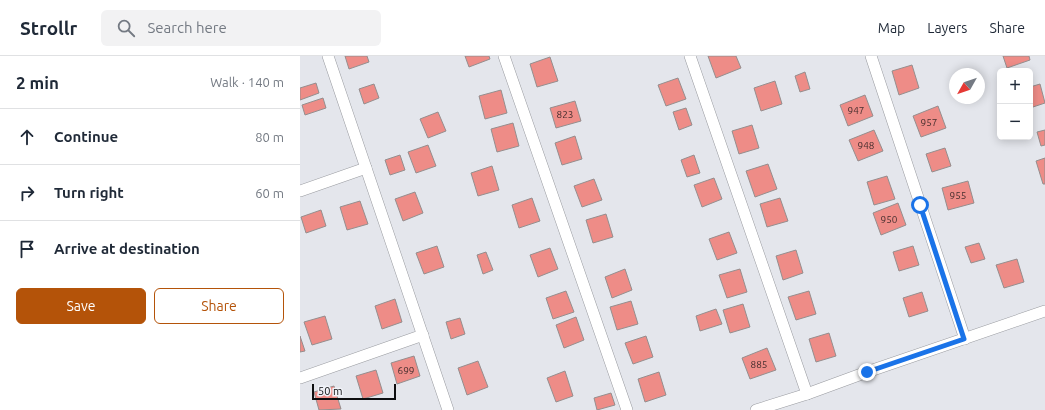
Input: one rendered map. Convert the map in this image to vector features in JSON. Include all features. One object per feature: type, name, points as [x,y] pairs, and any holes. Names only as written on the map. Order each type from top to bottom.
[{"type":"street","points":[[328,56],[448,410]]},
{"type":"street","points":[[504,56],[627,410]]},
{"type":"street","points":[[690,56],[807,394]]},
{"type":"street","points":[[871,56],[964,339]]},
{"type":"street","points":[[300,191],[366,168]]},
{"type":"street","points":[[756,410],[807,394],[1045,311]]},
{"type":"street","points":[[300,378],[423,334]]},
{"type":"building","points":[[345,56],[367,56],[369,62],[349,69]]},
{"type":"building","points":[[465,56],[489,56],[490,59],[469,67]]},
{"type":"building","points":[[708,56],[736,56],[741,68],[716,78]]},
{"type":"building","points":[[1003,56],[1029,56],[1030,60],[1007,68]]},
{"type":"building","points":[[550,57],[558,81],[537,87],[530,64]]},
{"type":"building","points":[[912,65],[919,88],[899,95],[892,71]]},
{"type":"building","points":[[805,72],[810,89],[800,92],[795,76]]},
{"type":"building","points":[[678,78],[686,99],[666,106],[658,85]]},
{"type":"building","points":[[775,81],[782,104],[761,111],[754,88]]},
{"type":"building","points":[[316,83],[319,93],[300,100],[300,88]]},
{"type":"building","points":[[374,84],[379,98],[364,104],[359,89]]},
{"type":"building","points":[[1040,84],[1045,103],[1033,107],[1033,104],[1033,86]]},
{"type":"building","points":[[501,90],[507,113],[485,119],[479,96]]},
{"type":"building","points":[[865,95],[873,116],[848,126],[840,105]]},
{"type":"building","points":[[323,98],[326,108],[305,115],[302,105]]},
{"type":"building","points":[[575,101],[581,121],[556,128],[550,108]]},
{"type":"building","points":[[938,106],[946,128],[921,137],[913,116]]},
{"type":"building","points":[[686,108],[692,125],[679,130],[673,112]]},
{"type":"building","points":[[438,112],[446,131],[428,138],[420,119]]},
{"type":"building","points":[[513,123],[519,146],[497,152],[491,129]]},
{"type":"building","points":[[752,125],[759,148],[739,154],[732,131]]},
{"type":"building","points":[[874,130],[883,151],[858,161],[849,140]]},
{"type":"building","points":[[1045,130],[1045,145],[1041,146],[1037,132]]},
{"type":"building","points":[[575,136],[582,159],[562,165],[555,143]]},
{"type":"building","points":[[428,145],[436,166],[416,173],[408,152]]},
{"type":"building","points":[[945,148],[951,166],[932,172],[926,154]]},
{"type":"building","points":[[400,155],[405,170],[390,175],[385,160]]},
{"type":"building","points":[[694,155],[700,173],[687,177],[681,160]]},
{"type":"building","points":[[1045,158],[1045,184],[1043,184],[1036,161]]},
{"type":"building","points":[[768,164],[777,189],[755,197],[746,171]]},
{"type":"building","points":[[492,166],[499,190],[478,196],[471,173]]},
{"type":"building","points":[[887,176],[895,199],[874,205],[867,182]]},
{"type":"building","points":[[714,178],[722,199],[702,207],[694,185]]},
{"type":"building","points":[[594,179],[602,200],[582,207],[574,186]]},
{"type":"building","points":[[968,181],[974,203],[948,210],[942,188]]},
{"type":"building","points":[[415,192],[423,213],[403,221],[395,199]]},
{"type":"building","points":[[532,198],[540,221],[519,228],[512,205]]},
{"type":"building","points":[[780,198],[788,221],[767,227],[760,204]]},
{"type":"building","points":[[360,201],[368,224],[347,230],[340,207]]},
{"type":"building","points":[[898,203],[906,225],[881,235],[873,213]]},
{"type":"building","points":[[321,210],[326,226],[306,233],[301,217]]},
{"type":"building","points":[[606,214],[613,237],[593,243],[586,220]]},
{"type":"building","points":[[729,232],[737,253],[717,260],[709,239]]},
{"type":"building","points":[[979,243],[985,259],[971,263],[965,247]]},
{"type":"building","points":[[437,246],[444,267],[424,274],[416,253]]},
{"type":"building","points":[[913,246],[919,265],[899,271],[893,252]]},
{"type":"building","points":[[550,248],[558,269],[538,277],[530,255]]},
{"type":"building","points":[[796,250],[803,273],[783,280],[776,256]]},
{"type":"building","points":[[486,252],[493,270],[483,274],[477,255]]},
{"type":"building","points":[[1017,259],[1024,282],[1004,288],[996,265]]},
{"type":"building","points":[[625,269],[632,290],[612,298],[605,277]]},
{"type":"building","points":[[740,269],[747,292],[727,298],[719,275]]},
{"type":"building","points":[[566,291],[574,312],[553,319],[546,298]]},
{"type":"building","points":[[809,291],[816,314],[796,320],[788,297]]},
{"type":"building","points":[[922,292],[928,311],[909,317],[903,298]]},
{"type":"building","points":[[395,299],[402,322],[382,329],[375,306]]},
{"type":"building","points":[[631,301],[638,324],[617,330],[610,307]]},
{"type":"building","points":[[743,304],[750,327],[730,333],[723,310]]},
{"type":"building","points":[[716,309],[722,324],[700,331],[696,316]]},
{"type":"building","points":[[325,316],[332,339],[312,345],[304,322]]},
{"type":"building","points":[[576,317],[584,340],[564,348],[556,325]]},
{"type":"building","points":[[460,318],[465,334],[451,339],[446,322]]},
{"type":"building","points":[[829,333],[836,356],[816,362],[809,339]]},
{"type":"building","points":[[300,336],[305,351],[300,352]]},
{"type":"building","points":[[646,336],[653,357],[633,364],[625,343]]},
{"type":"building","points":[[767,348],[776,370],[750,379],[742,358]]},
{"type":"building","points":[[414,356],[420,376],[397,384],[391,363]]},
{"type":"building","points":[[478,361],[488,387],[467,395],[458,368]]},
{"type":"building","points":[[376,370],[383,393],[363,399],[356,376]]},
{"type":"building","points":[[565,371],[573,396],[556,402],[547,378]]},
{"type":"building","points":[[659,372],[666,395],[645,402],[638,379]]},
{"type":"building","points":[[334,386],[341,409],[319,410],[314,392]]},
{"type":"building","points":[[611,393],[615,405],[597,410],[594,398]]},
{"type":"route","points":[[867,372],[964,339],[920,205]]}]
